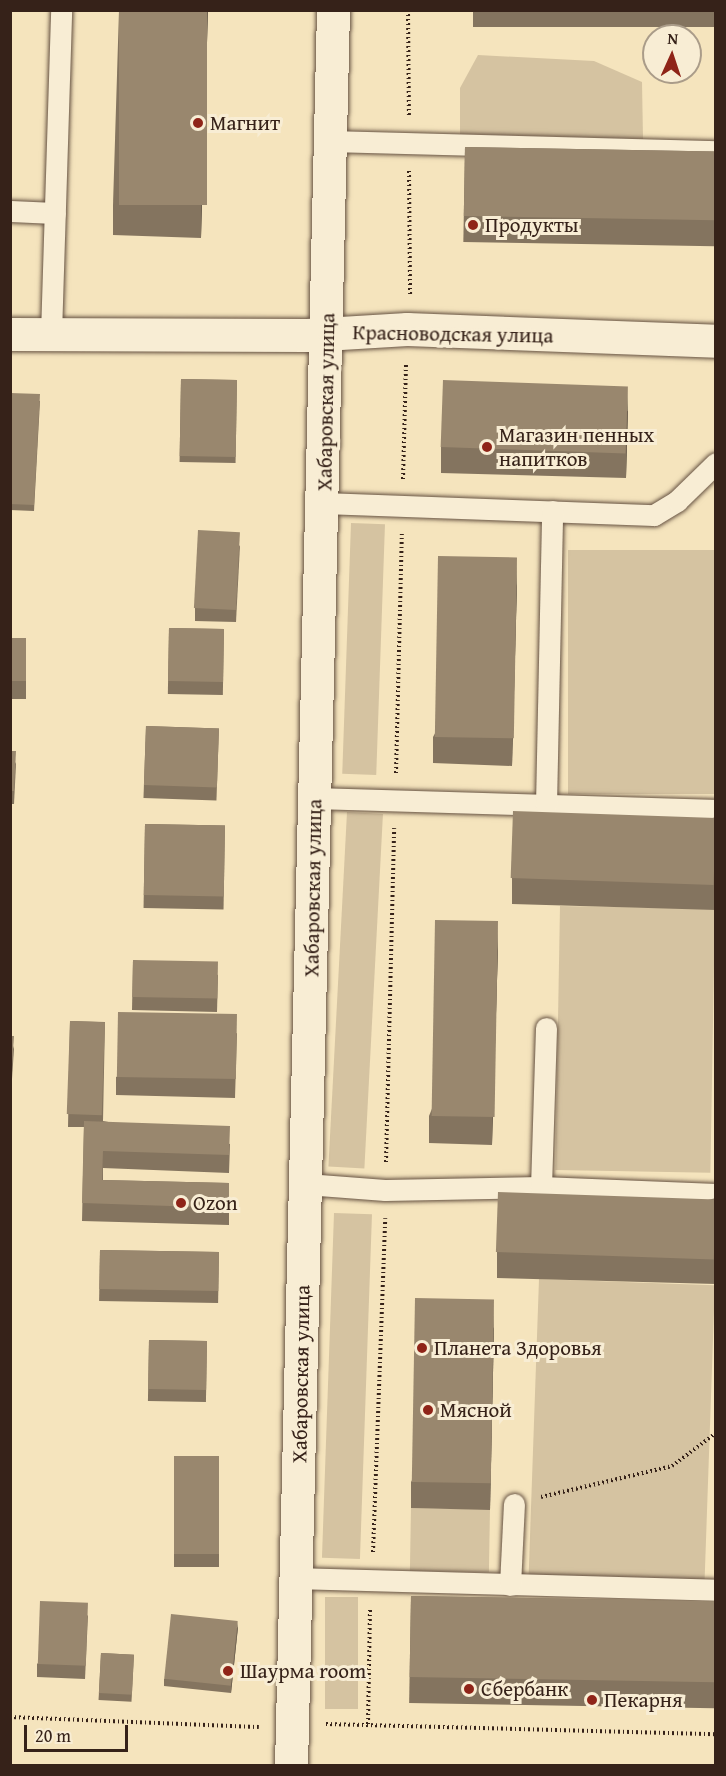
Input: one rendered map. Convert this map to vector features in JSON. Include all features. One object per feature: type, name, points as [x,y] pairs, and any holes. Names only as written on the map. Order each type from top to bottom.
[{"type":"street","name":"Хабаровская улица","points":[[291,1766],[328,333],[333,10]]},
{"type":"street","name":"Красноводская улица","points":[[10,334],[328,333],[407,329],[716,341]]},
{"type":"lane","points":[[51,334],[61,10]]},
{"type":"lane","points":[[330,141],[716,151]]},
{"type":"lane","points":[[10,211],[55,213]]},
{"type":"lane","points":[[323,503],[654,515],[677,501],[716,463]]},
{"type":"lane","points":[[546,805],[552,511]]},
{"type":"lane","points":[[316,798],[716,810]]},
{"type":"lane","points":[[541,1187],[546,1028]]},
{"type":"lane","points":[[306,1184],[386,1190],[541,1187],[716,1194]]},
{"type":"lane","points":[[510,1585],[514,1504]]},
{"type":"lane","points":[[295,1578],[371,1582],[716,1590]]},
{"type":"path","points":[[374,1532],[383,1273]]},
{"type":"path","points":[[514,1504],[672,1466],[716,1433]]},
{"type":"path","points":[[368,1724],[371,1582]]},
{"type":"path","points":[[10,1717],[259,1727],[368,1724],[716,1734]]},
{"type":"shaded area","points":[[478,55],[594,61],[642,82],[643,139],[460,134],[460,88]]},
{"type":"shaded area","points":[[351,523],[385,524],[376,775],[342,774]]},
{"type":"shaded area","points":[[568,550],[715,550],[715,794],[568,794]]},
{"type":"shaded area","points":[[347,812],[383,814],[364,1168],[328,1167]]},
{"type":"shaded area","points":[[560,906],[715,909],[710,1173],[555,1170]]},
{"type":"shaded area","points":[[334,1213],[372,1214],[360,1559],[322,1558]]},
{"type":"shaded area","points":[[539,1279],[715,1285],[704,1583],[529,1577]]},
{"type":"shaded area","points":[[411,1508],[490,1509],[489,1572],[410,1571]]},
{"type":"shaded area","points":[[325,1597],[358,1597],[358,1709],[325,1709]]},
{"type":"building","points":[[119,10],[207,10],[207,205],[119,205]]},
{"type":"building","points":[[465,147],[716,151],[715,220],[464,216]]},
{"type":"building","points":[[181,379],[237,380],[236,457],[180,456]]},
{"type":"building","points":[[443,380],[628,386],[626,453],[441,447]]},
{"type":"building","points":[[10,393],[40,394],[34,505],[10,504]]},
{"type":"building","points":[[198,530],[240,532],[236,610],[194,608]]},
{"type":"building","points":[[438,556],[517,557],[514,738],[435,737]]},
{"type":"building","points":[[169,628],[224,629],[223,682],[168,681]]},
{"type":"building","points":[[10,638],[26,638],[26,681],[10,681]]},
{"type":"building","points":[[146,726],[219,729],[217,788],[144,785]]},
{"type":"building","points":[[10,751],[16,751],[14,791],[10,791]]},
{"type":"building","points":[[513,811],[716,818],[714,885],[511,878]]},
{"type":"building","points":[[145,824],[225,825],[224,896],[144,895]]},
{"type":"building","points":[[435,920],[498,921],[495,1117],[432,1116]]},
{"type":"building","points":[[133,960],[218,961],[217,998],[132,997]]},
{"type":"building","points":[[118,1012],[237,1014],[236,1079],[117,1077]]},
{"type":"building","points":[[70,1021],[105,1022],[102,1115],[67,1114]]},
{"type":"building","points":[[10,1036],[14,1036],[11,1081],[10,1081]]},
{"type":"building","points":[[84,1121],[230,1126],[229,1155],[103,1151],[102,1180],[229,1183],[229,1208],[82,1203]]},
{"type":"building","points":[[498,1192],[716,1200],[714,1260],[496,1252]]},
{"type":"building","points":[[100,1250],[219,1252],[218,1291],[99,1289]]},
{"type":"building","points":[[415,1298],[494,1299],[491,1483],[412,1482]]},
{"type":"building","points":[[149,1340],[207,1341],[206,1390],[148,1389]]},
{"type":"building","points":[[174,1456],[219,1456],[219,1554],[174,1554]]},
{"type":"building","points":[[411,1596],[716,1601],[715,1682],[410,1677]]},
{"type":"building","points":[[40,1601],[88,1603],[86,1666],[38,1664]]},
{"type":"building","points":[[171,1614],[238,1621],[231,1686],[164,1679]]},
{"type":"building","points":[[101,1653],[134,1655],[132,1695],[99,1693]]},
{"type":"place","name":"Магнит","points":[[198,123]]},
{"type":"place","name":"Продукты","points":[[473,225]]},
{"type":"place","name":"Магазин пенных напитков","points":[[487,447]]},
{"type":"place","name":"Ozon","points":[[181,1203]]},
{"type":"place","name":"Планета Здоровья","points":[[422,1348]]},
{"type":"place","name":"Мясной","points":[[428,1410]]},
{"type":"place","name":"Шаурма room","points":[[228,1671]]},
{"type":"place","name":"Сбербанк","points":[[469,1689]]},
{"type":"place","name":"Пекарня","points":[[592,1700]]}]
